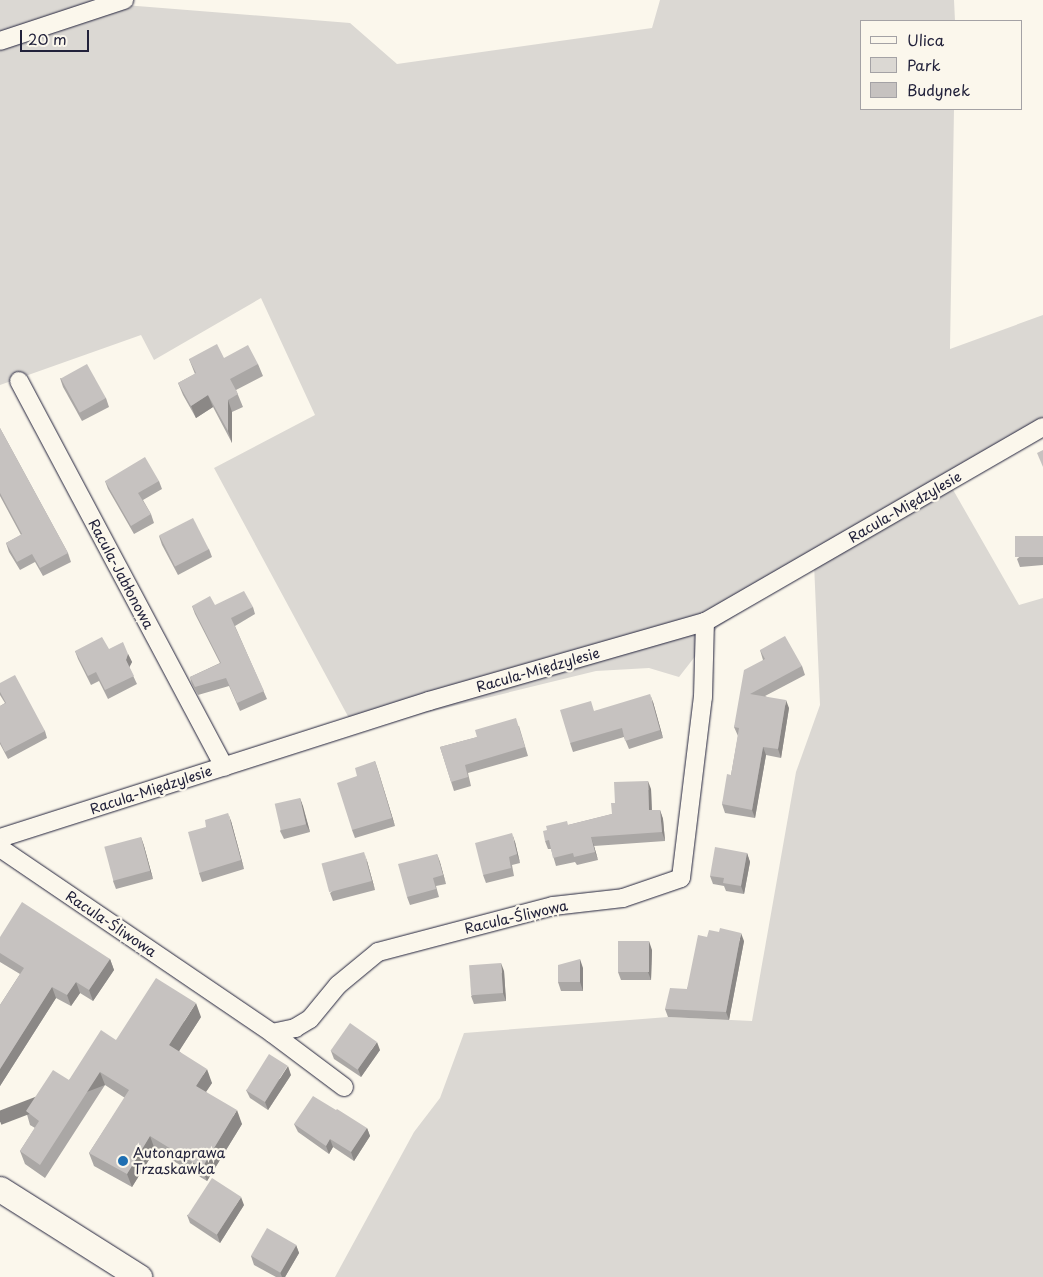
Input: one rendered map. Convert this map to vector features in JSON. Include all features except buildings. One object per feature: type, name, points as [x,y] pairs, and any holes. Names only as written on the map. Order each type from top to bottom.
[{"type":"street","points":[[0,41],[124,0]]},
{"type":"street","name":"Racula-Jabłonowa","points":[[19,381],[224,767]]},
{"type":"street","name":"Racula-Międzylesie","points":[[0,838],[430,701],[705,622],[1043,428]]},
{"type":"street","name":"Racula-Śliwowa","points":[[272,1034],[295,1028],[310,1018],[338,985],[378,952],[553,906],[623,898],[681,878],[703,697],[705,622]]},
{"type":"street","name":"Racula-Śliwowa","points":[[0,848],[272,1034],[344,1086]]},
{"type":"street","points":[[0,1188],[139,1277]]},
{"type":"green space","points":[[0,0],[122,0],[112,4],[350,23],[397,64],[652,28],[660,0],[954,0],[955,20],[860,20],[860,110],[954,110],[950,349],[1043,315],[1043,431],[948,481],[1019,605],[1043,598],[1043,1277],[335,1277],[414,1132],[440,1098],[464,1033],[668,1017],[752,1021],[796,772],[820,705],[814,563],[718,627],[679,677],[649,668],[596,671],[421,714],[357,733],[214,468],[315,415],[261,298],[154,360],[141,335],[0,385]]},
{"type":"place","name":"Autonaprawa Trzaskawka","points":[[123,1161]]}]
